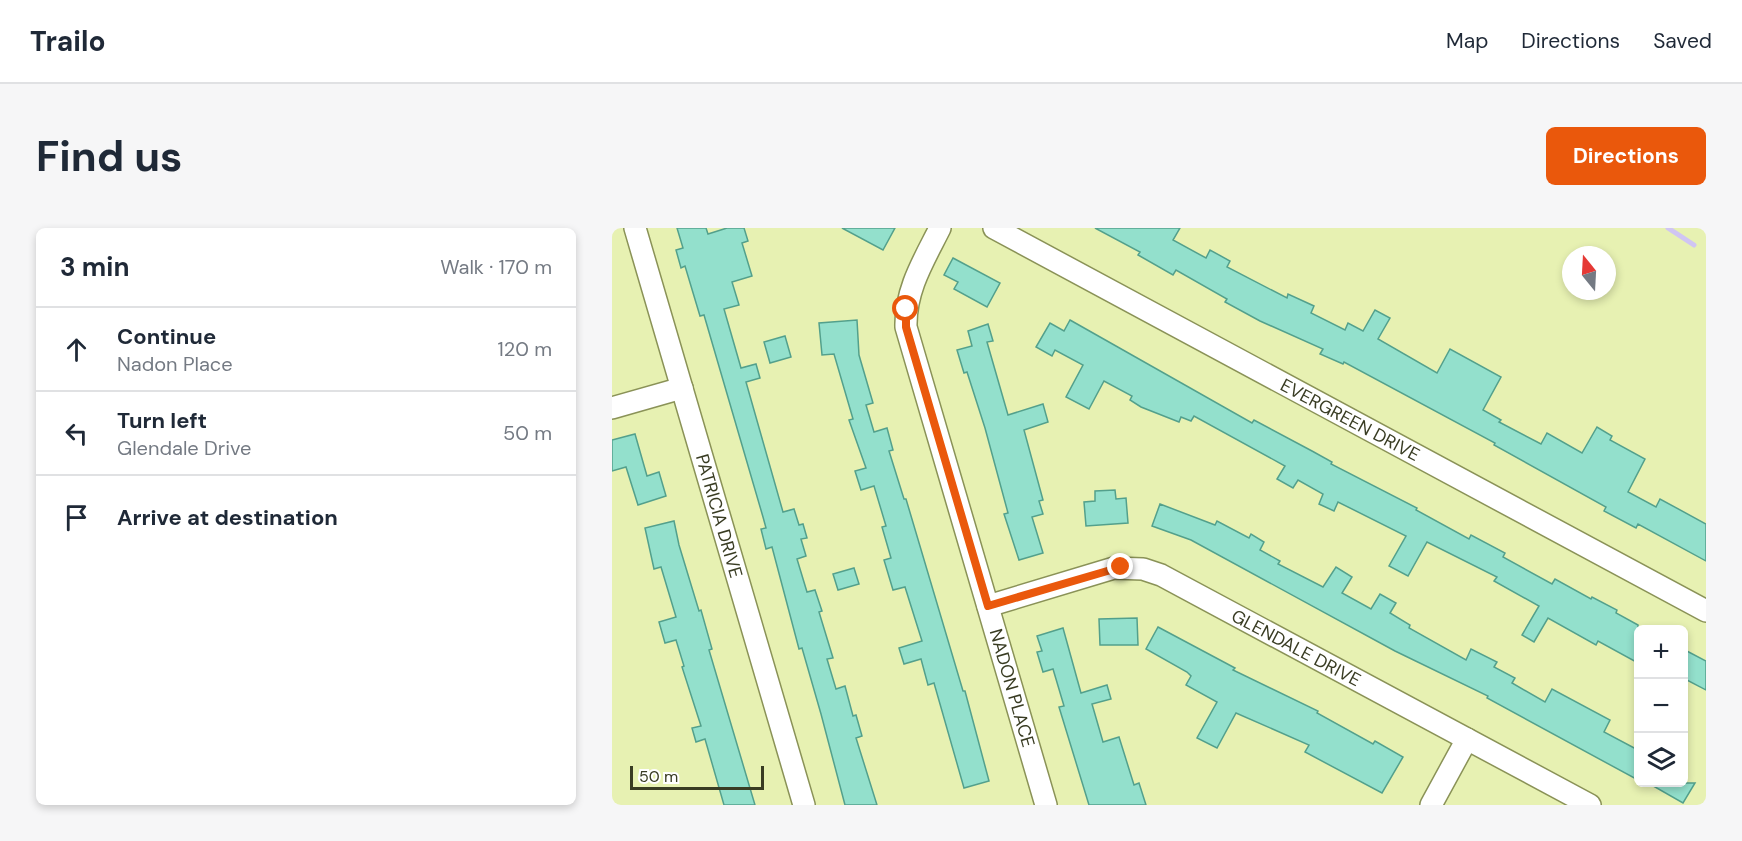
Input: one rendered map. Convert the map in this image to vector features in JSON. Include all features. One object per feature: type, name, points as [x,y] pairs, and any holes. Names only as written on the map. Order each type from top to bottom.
[{"type":"street","name":"PATRICIA DRIVE","points":[[634,228],[804,805]]},
{"type":"street","name":"NADON PLACE","points":[[940,228],[910,289],[906,309],[906,327],[1046,805]]},
{"type":"street","name":"EVERGREEN DRIVE","points":[[994,228],[1706,611]]},
{"type":"street","points":[[612,408],[682,388]]},
{"type":"street","name":"GLENDALE DRIVE","points":[[988,606],[1114,568],[1143,569],[1161,575],[1590,805]]},
{"type":"street","points":[[1431,805],[1467,739]]},
{"type":"building","points":[[677,228],[706,228],[708,234],[727,228],[744,228],[748,241],[742,243],[752,276],[732,282],[739,305],[724,309],[741,368],[756,364],[760,378],[746,382],[783,512],[794,509],[799,525],[803,524],[807,538],[801,539],[806,556],[797,559],[807,592],[815,590],[822,611],[819,612],[833,658],[827,659],[836,689],[845,686],[853,716],[856,715],[862,736],[856,738],[877,805],[845,805],[772,547],[766,549],[761,529],[766,528],[704,315],[700,316],[685,266],[681,268],[676,250],[683,248]]},
{"type":"building","points":[[842,228],[895,228],[883,250]]},
{"type":"building","points":[[1095,228],[1180,228],[1173,240],[1206,258],[1210,250],[1230,261],[1227,267],[1287,298],[1288,294],[1314,306],[1311,313],[1345,330],[1348,323],[1363,331],[1375,310],[1390,318],[1378,339],[1437,373],[1450,349],[1501,377],[1483,410],[1501,420],[1499,422],[1541,444],[1547,433],[1582,453],[1597,427],[1612,436],[1610,440],[1645,459],[1628,492],[1656,507],[1660,499],[1706,524],[1706,561],[1638,524],[1636,528],[1604,511],[1606,507],[1494,445],[1495,443],[1344,362],[1343,364],[1320,354],[1323,349],[1260,321],[1225,302],[1227,299],[1176,270],[1173,275],[1138,255],[1140,252]]},
{"type":"building","points":[[953,258],[1000,283],[987,307],[954,289],[958,282],[944,275]]},
{"type":"building","points":[[857,320],[859,355],[873,403],[866,405],[874,432],[887,428],[893,450],[889,451],[904,499],[906,499],[963,691],[965,691],[989,781],[964,788],[934,683],[928,685],[921,659],[904,664],[899,648],[922,641],[905,587],[893,590],[884,560],[891,558],[882,527],[886,526],[874,486],[861,490],[855,471],[866,468],[849,420],[853,419],[834,354],[822,355],[819,323]]},
{"type":"building","points":[[1070,320],[1252,423],[1254,420],[1312,451],[1332,462],[1331,464],[1417,508],[1416,510],[1469,539],[1471,535],[1505,553],[1503,557],[1552,584],[1555,579],[1617,610],[1616,613],[1638,625],[1634,625],[1634,661],[1598,641],[1596,645],[1548,618],[1534,642],[1522,635],[1539,606],[1494,581],[1497,577],[1427,542],[1408,576],[1389,566],[1406,536],[1338,502],[1334,511],[1319,504],[1323,494],[1298,480],[1293,488],[1277,479],[1285,466],[1194,416],[1191,421],[1181,417],[1179,422],[1141,407],[1130,400],[1132,396],[1104,381],[1089,409],[1066,397],[1083,365],[1055,350],[1052,356],[1036,347],[1050,323],[1064,331]]},
{"type":"building","points":[[988,324],[993,341],[987,342],[1008,415],[1043,404],[1048,422],[1024,430],[1043,500],[1039,501],[1043,514],[1032,517],[1043,553],[1019,560],[1004,514],[1008,513],[985,428],[967,372],[964,373],[957,350],[972,346],[968,331]]},
{"type":"building","points":[[785,336],[791,357],[770,363],[764,342]]},
{"type":"building","points":[[635,434],[647,476],[659,472],[666,496],[638,505],[626,467],[612,471],[612,440]]},
{"type":"building","points":[[1115,490],[1116,499],[1126,498],[1128,523],[1086,526],[1084,502],[1095,501],[1095,491]]},
{"type":"building","points":[[1160,504],[1215,525],[1217,521],[1249,538],[1251,534],[1264,542],[1260,550],[1280,561],[1278,564],[1323,587],[1336,567],[1352,577],[1342,593],[1371,609],[1380,594],[1396,603],[1390,613],[1410,625],[1409,628],[1466,660],[1471,649],[1497,662],[1494,667],[1515,678],[1512,683],[1545,702],[1552,689],[1610,720],[1604,732],[1634,748],[1634,778],[1487,698],[1488,696],[1395,651],[1191,540],[1152,526]]},
{"type":"building","points":[[674,521],[755,805],[724,805],[705,739],[696,742],[692,728],[701,726],[676,640],[665,643],[659,622],[676,617],[661,567],[654,569],[645,528]]},
{"type":"building","points":[[854,568],[859,584],[838,590],[833,574]]},
{"type":"building","points":[[1137,618],[1138,645],[1100,645],[1099,619]]},
{"type":"building","points":[[1158,627],[1235,668],[1233,670],[1318,711],[1317,713],[1373,744],[1375,741],[1403,757],[1382,793],[1305,752],[1309,745],[1236,713],[1217,748],[1197,738],[1217,702],[1186,685],[1191,676],[1187,672],[1146,649]]},
{"type":"building","points":[[1063,628],[1081,693],[1107,685],[1111,699],[1092,704],[1103,742],[1119,737],[1134,785],[1139,783],[1146,805],[1089,805],[1059,707],[1064,706],[1053,669],[1043,672],[1037,652],[1042,651],[1037,636]]},
{"type":"building","points":[[1688,652],[1706,661],[1706,690],[1688,681]]},
{"type":"building","points":[[1688,783],[1695,783],[1683,803],[1655,787],[1688,787]]},
{"type":"waterway","points":[[1668,228],[1694,245]]},
{"type":"route","points":[[906,309],[906,327],[988,606],[1121,567]]}]
